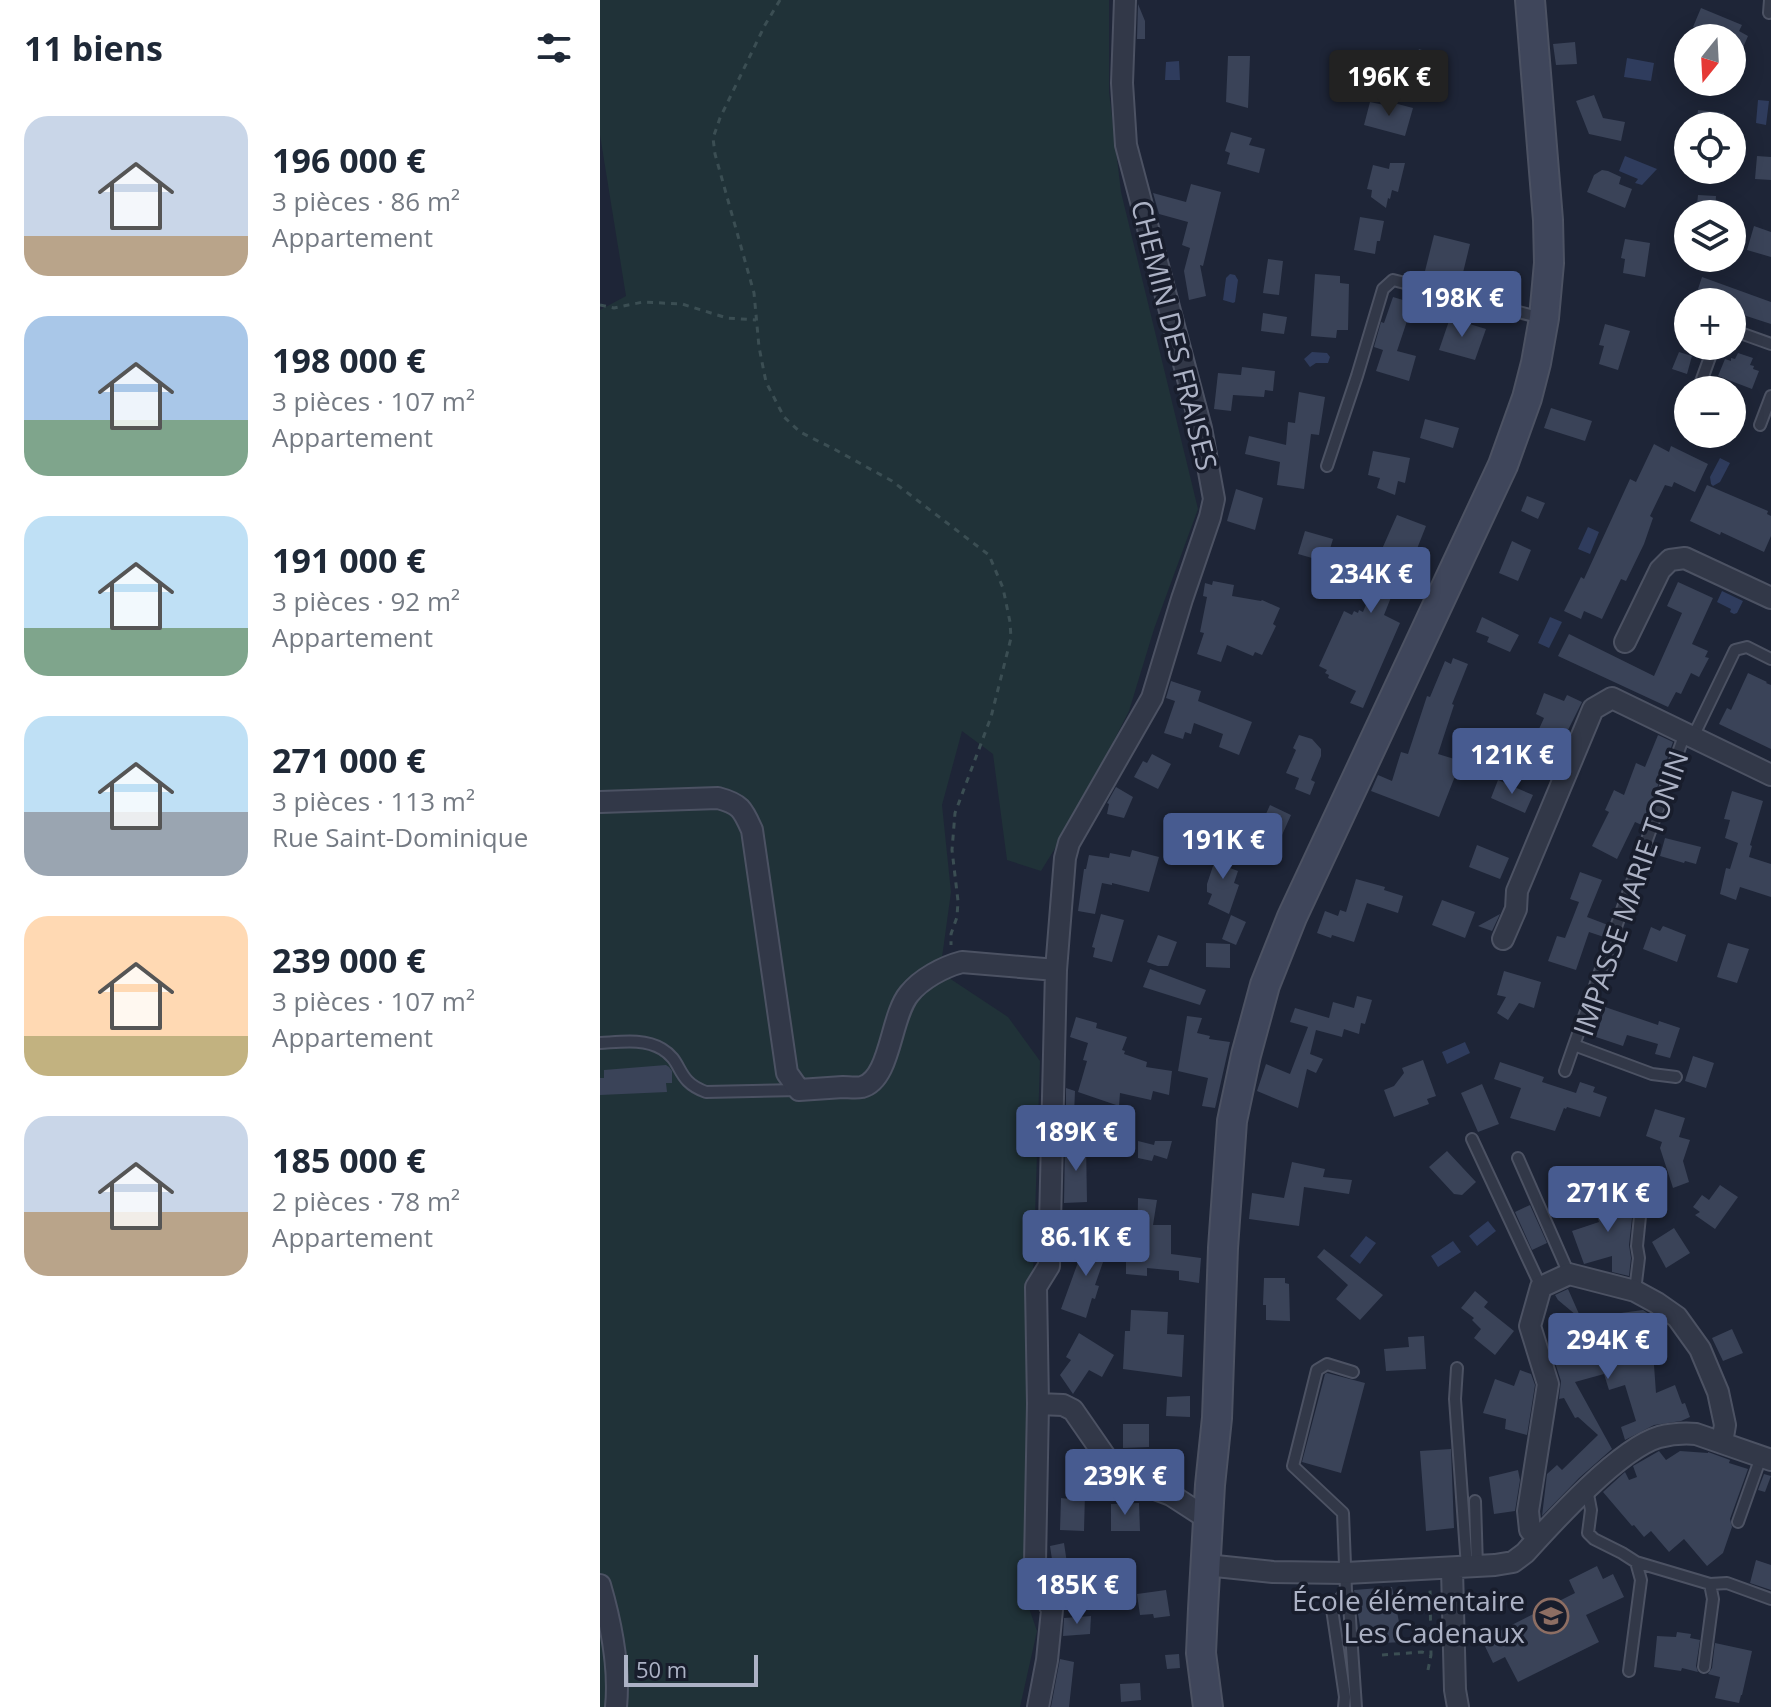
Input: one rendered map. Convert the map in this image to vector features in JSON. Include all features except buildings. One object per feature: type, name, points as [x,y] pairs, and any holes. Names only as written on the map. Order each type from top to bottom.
[{"type":"main road","points":[[1208,1707],[1201,1653],[1232,1121],[1265,985],[1292,917],[1503,465],[1527,398],[1544,318],[1549,263],[1530,0]]},
{"type":"street","name":"CHEMIN DES FRAISES","points":[[1038,1707],[1052,1610],[1040,1585],[1035,1563],[1038,1404],[1036,1287],[1049,1266],[1056,970],[1065,858],[1069,843],[1152,698],[1214,499],[1201,428],[1126,145],[1122,83],[1125,0]]},
{"type":"street","points":[[1625,642],[1660,570],[1670,560],[1685,558],[1771,598]]},
{"type":"street","points":[[1503,939],[1516,909],[1517,891],[1593,709],[1612,698],[1771,775]]},
{"type":"street","points":[[600,802],[718,798],[733,802],[743,810],[752,830],[787,1073],[799,1090],[862,1087],[873,1080],[881,1070],[897,1016],[908,995],[926,978],[952,964],[962,962],[1056,970]]},
{"type":"street","points":[[1538,1538],[1530,1530],[1528,1511],[1548,1384],[1530,1326],[1541,1287],[1569,1274],[1635,1291],[1677,1317],[1700,1349],[1718,1392],[1725,1425],[1722,1443]]},
{"type":"street","points":[[1038,1404],[1063,1405],[1073,1410],[1118,1475],[1171,1495],[1208,1519]]},
{"type":"street","points":[[1206,1565],[1346,1582],[1513,1562],[1587,1489],[1633,1449],[1658,1438],[1696,1434],[1766,1458]]},
{"type":"street","points":[[1458,1707],[1454,1680],[1465,1568]]},
{"type":"street","points":[[600,1585],[614,1648],[616,1707]]},
{"type":"lane","points":[[1769,13],[1770,0]]},
{"type":"lane","points":[[1327,466],[1383,289],[1393,280],[1544,318]]},
{"type":"lane","points":[[1746,335],[1771,344]]},
{"type":"lane","points":[[1760,425],[1771,396]]},
{"type":"lane","name":"IMPASSE MARIE TONIN","points":[[1676,1077],[1652,1074],[1574,1045],[1689,735],[1735,650],[1747,647],[1771,659]]},
{"type":"lane","points":[[600,1043],[638,1041],[664,1050],[692,1087],[706,1092],[799,1090]]},
{"type":"lane","points":[[1565,1071],[1574,1045]]},
{"type":"lane","points":[[1472,1139],[1541,1287]]},
{"type":"lane","points":[[1518,1158],[1569,1274]]},
{"type":"lane","points":[[1635,1291],[1643,1187]]},
{"type":"lane","points":[[1353,1372],[1327,1364],[1317,1370],[1293,1466],[1343,1513],[1356,1707]]},
{"type":"lane","points":[[1457,1368],[1455,1399],[1465,1568]]},
{"type":"lane","points":[[1738,1522],[1766,1458]]},
{"type":"lane","points":[[1587,1489],[1591,1510],[1588,1533],[1594,1539],[1636,1562],[1710,1584],[1727,1583],[1771,1599]]},
{"type":"lane","points":[[1465,1568],[1475,1501]]},
{"type":"lane","points":[[1629,1671],[1641,1580],[1636,1562]]},
{"type":"lane","points":[[1344,1707],[1332,1609],[1346,1582]]},
{"type":"lane","points":[[1704,1667],[1713,1599],[1710,1584]]},
{"type":"path","points":[[780,0],[765,25],[713,138],[754,293],[766,382],[784,417],[800,432],[892,481],[989,555],[1003,588],[1010,622],[1011,638],[991,717],[955,813],[952,850],[958,901],[951,934],[952,964]]},
{"type":"path","points":[[600,305],[614,308],[643,302],[682,304],[727,318],[756,320]]},
{"type":"path","points":[[1428,1670],[1431,1655],[1430,1580]]},
{"type":"path","points":[[1382,1655],[1422,1652],[1431,1655]]},
{"type":"shaded area","points":[[600,0],[1109,0],[1109,92],[1121,192],[1198,509],[1154,629],[1129,711],[1078,811],[1041,871],[1007,860],[993,754],[962,731],[942,805],[951,892],[940,972],[1008,1017],[1040,1061],[1023,1591],[1037,1631],[1020,1707],[600,1707],[600,310],[626,296],[600,135]]},
{"type":"water","points":[[1627,58],[1654,63],[1651,81],[1624,77]]},
{"type":"water","points":[[1179,61],[1180,80],[1165,80],[1166,62]]},
{"type":"water","points":[[1758,100],[1769,101],[1766,125],[1756,123]]},
{"type":"water","points":[[1625,156],[1657,169],[1642,185],[1635,183],[1638,179],[1619,171]]},
{"type":"water","points":[[1230,274],[1238,280],[1233,303],[1223,300],[1226,278]]},
{"type":"water","points":[[1312,352],[1327,353],[1330,357],[1328,363],[1316,363],[1310,367],[1304,359]]},
{"type":"water","points":[[1720,458],[1730,463],[1720,482],[1713,486],[1710,477]]},
{"type":"water","points":[[1588,527],[1599,532],[1590,554],[1578,549]]},
{"type":"water","points":[[1722,591],[1743,601],[1737,613],[1730,612],[1731,609],[1717,602]]},
{"type":"water","points":[[1550,617],[1562,622],[1549,648],[1538,643]]},
{"type":"water","points":[[1465,1042],[1470,1053],[1447,1064],[1442,1052]]},
{"type":"water","points":[[1488,1221],[1496,1231],[1477,1246],[1469,1236]]},
{"type":"water","points":[[1366,1236],[1376,1243],[1360,1264],[1350,1256]]},
{"type":"water","points":[[1453,1241],[1461,1252],[1438,1267],[1431,1256]]},
{"type":"place","name":"École élémentaire Les Cadenaux","points":[[1551,1616]]}]
